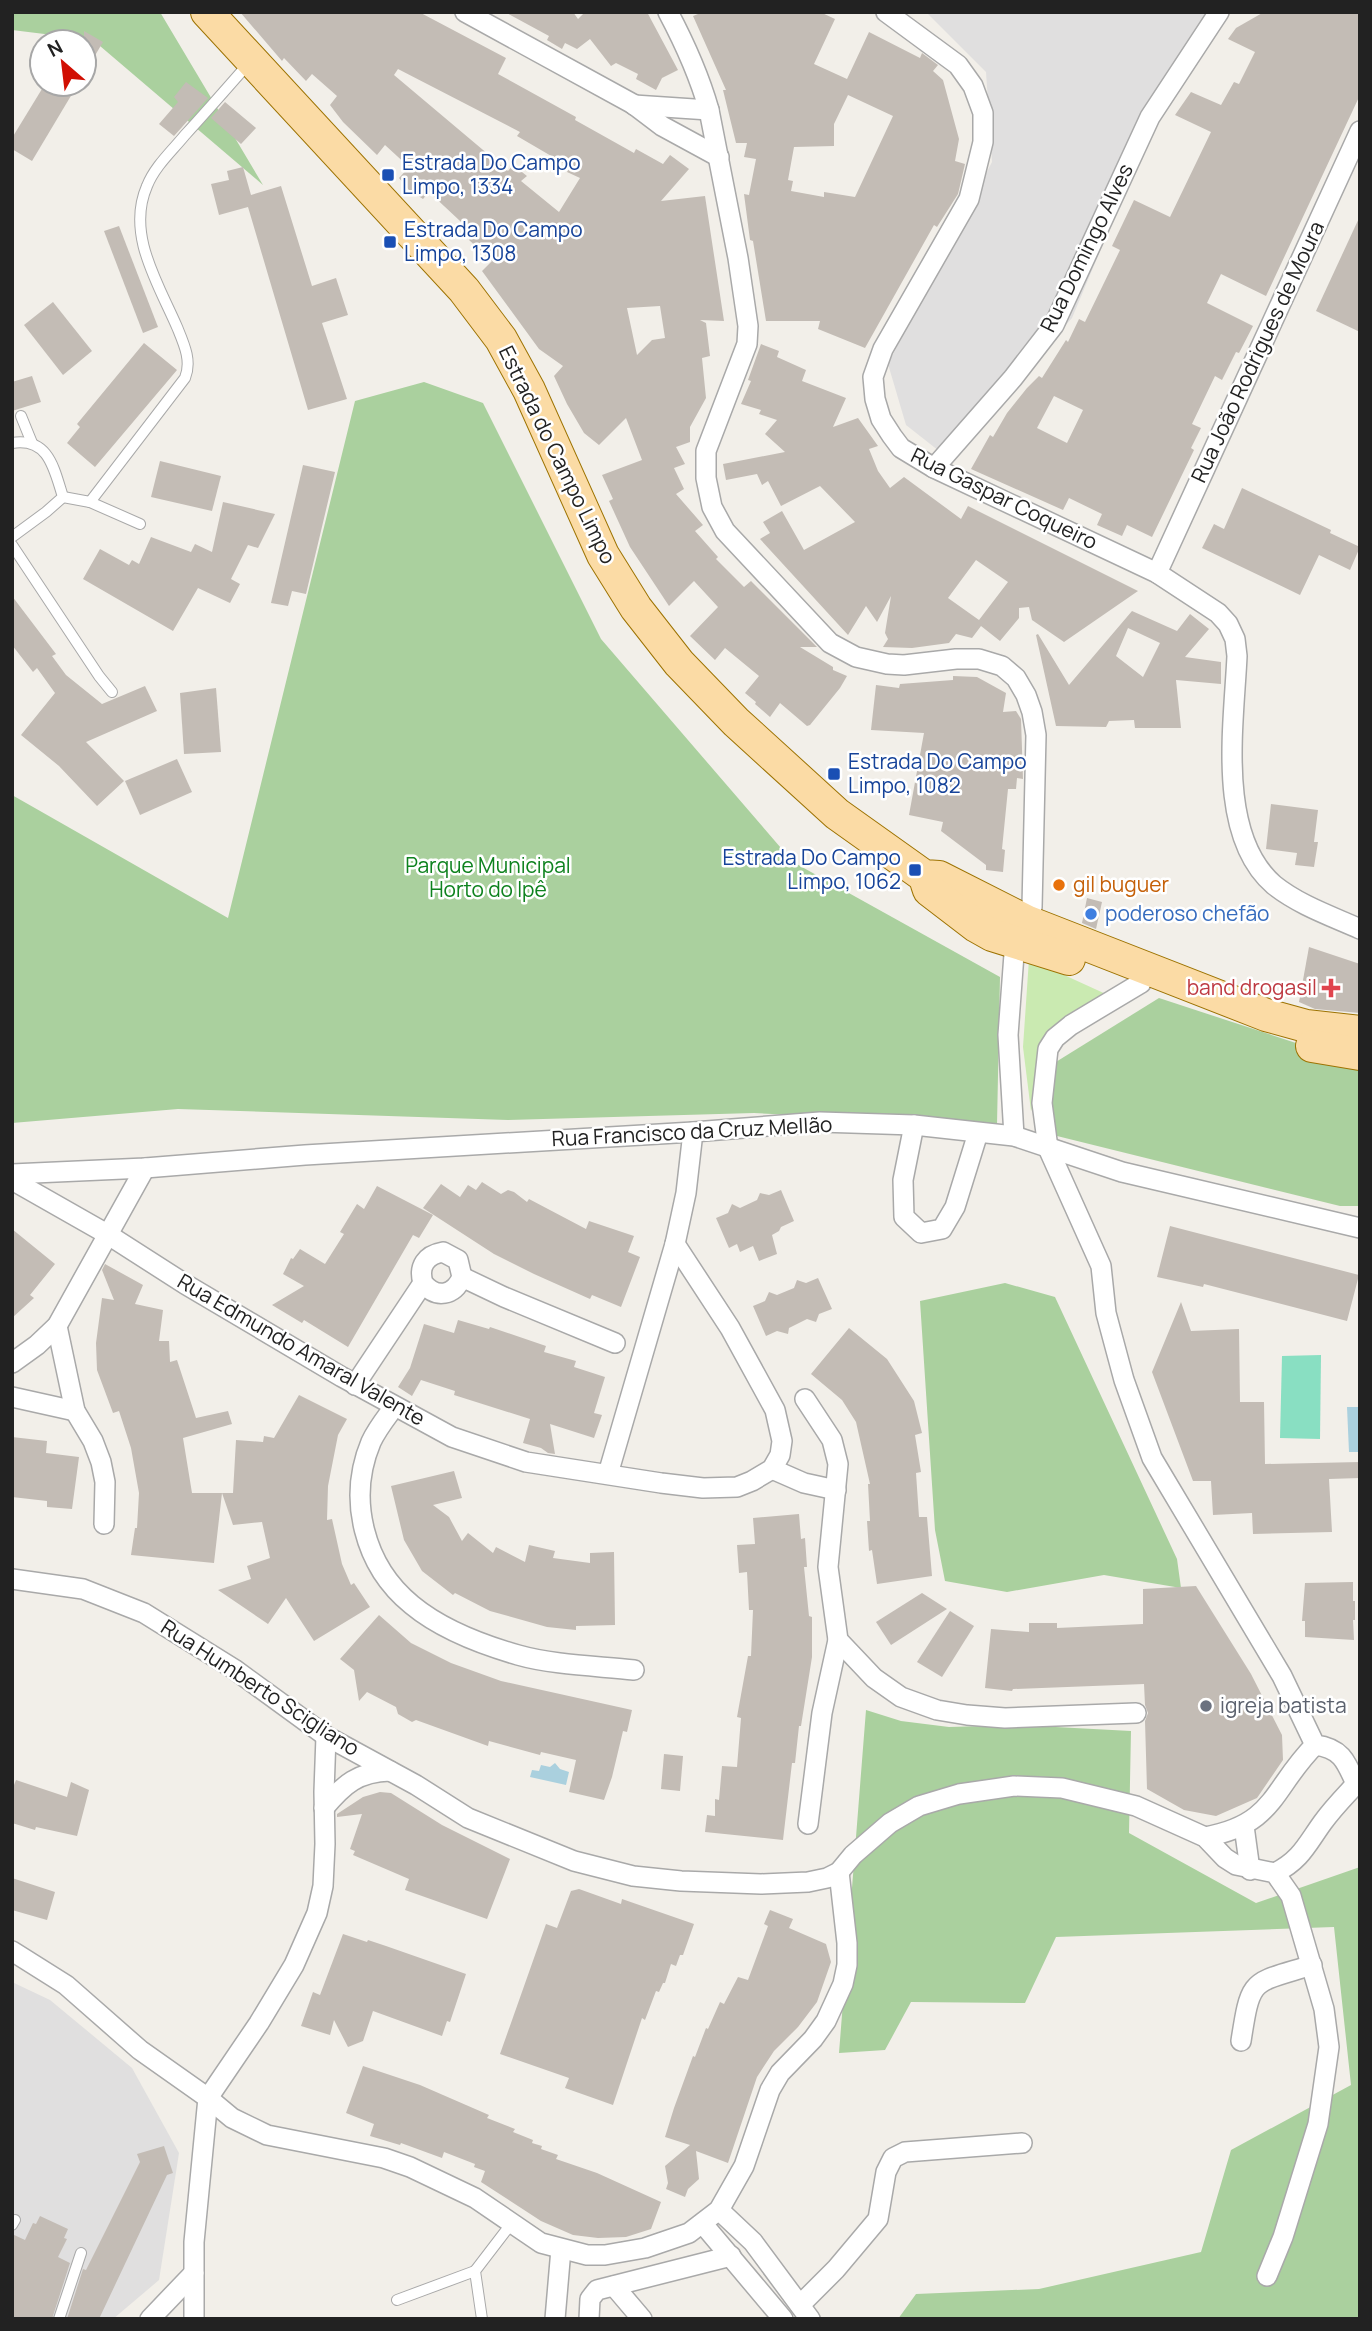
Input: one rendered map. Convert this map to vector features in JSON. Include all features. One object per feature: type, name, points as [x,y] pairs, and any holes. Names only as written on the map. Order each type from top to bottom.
[{"type":"main road","name":"Estrada do Campo Limpo","points":[[207,12],[464,290],[501,339],[529,390],[603,555],[636,608],[679,663],[736,722],[837,814],[924,876],[929,890],[992,936],[1021,932],[1065,936],[1266,1015],[1306,1026],[1360,1032]]},
{"type":"main road","name":"Estrada do Campo Limpo","points":[[1021,932],[1141,984],[1291,1041],[1360,1054]]},
{"type":"street","points":[[668,12],[686,46],[709,110],[738,258],[747,326],[747,344],[706,451],[706,478],[712,507],[725,531],[830,643],[856,657],[887,664],[979,659],[1002,666],[1016,678],[1032,712],[1036,735],[1032,907],[1021,932],[1008,1035],[1014,1136]]},
{"type":"street","name":"Rua Gaspar Coqueiro","points":[[886,12],[958,65],[973,86],[983,113],[983,142],[969,199],[883,349],[873,377],[875,399],[881,419],[901,448],[934,468],[1157,573],[1218,613],[1228,624],[1235,639],[1237,656],[1232,788],[1241,832],[1250,854],[1263,874],[1276,886],[1302,903],[1360,929]]},
{"type":"street","name":"Rua Domingo Alves","points":[[934,468],[1013,378],[1054,325],[1150,117],[1219,12]]},
{"type":"street","points":[[470,14],[633,104],[662,126],[719,157]]},
{"type":"street","points":[[633,104],[709,110]]},
{"type":"street","name":"Rua João Rodrigues de Moura","points":[[1157,573],[1360,131]]},
{"type":"street","points":[[1141,984],[1072,1025],[1055,1038],[1048,1049],[1042,1103],[1048,1148],[1101,1266],[1106,1313],[1124,1380],[1152,1458],[1282,1676],[1315,1745]]},
{"type":"street","name":"Rua Francisco da Cruz Mellão","points":[[12,1174],[145,1168],[820,1122],[914,1125],[1014,1136],[1144,1178],[1360,1228]]},
{"type":"street","points":[[914,1125],[903,1180],[904,1217],[921,1233],[942,1229],[955,1208],[978,1132]]},
{"type":"street","points":[[608,1474],[675,1244],[686,1194],[693,1132]]},
{"type":"street","points":[[12,1363],[57,1326],[145,1168]]},
{"type":"street","name":"Rua Edmundo Amaral Valente","points":[[12,1180],[107,1234],[185,1284],[355,1385],[452,1437],[488,1451],[526,1462],[660,1483],[723,1489],[752,1481],[772,1469]]},
{"type":"street","points":[[675,1244],[730,1328],[775,1410],[782,1441],[780,1454],[772,1469],[804,1483],[836,1490]]},
{"type":"street","points":[[443,1252],[458,1260],[462,1277],[459,1285],[445,1294],[429,1290],[423,1283],[422,1266],[427,1259],[443,1252]]},
{"type":"street","points":[[462,1277],[615,1343]]},
{"type":"street","points":[[355,1385],[423,1283]]},
{"type":"street","points":[[57,1326],[75,1411],[93,1441],[101,1462],[105,1482],[104,1524]]},
{"type":"street","points":[[12,1397],[75,1411]]},
{"type":"street","points":[[806,1399],[832,1440],[838,1464],[828,1567],[838,1640],[822,1713],[808,1824]]},
{"type":"street","points":[[394,1407],[372,1441],[364,1463],[359,1493],[361,1522],[368,1544],[378,1565],[395,1588],[424,1613],[495,1647],[522,1656],[634,1670]]},
{"type":"street","name":"Rua Humberto Scigliano","points":[[12,1579],[83,1589],[144,1613],[234,1669],[326,1736],[468,1818],[574,1861],[633,1876],[761,1884],[808,1882],[827,1878],[839,1872],[871,1838],[890,1823],[919,1806],[959,1794],[997,1787],[1035,1786],[1079,1791],[1136,1806],[1205,1838],[1236,1865],[1275,1873]]},
{"type":"street","points":[[838,1640],[874,1678],[901,1697],[937,1710],[1005,1718],[1136,1713]]},
{"type":"street","points":[[194,2319],[194,2242],[208,2098],[287,1977],[317,1913],[323,1886],[326,1736]]},
{"type":"street","points":[[1267,2276],[1283,2237],[1318,2124],[1328,2062],[1328,2034],[1312,1965],[1291,1896],[1275,1873],[1303,1854],[1325,1820],[1358,1783],[1345,1759],[1330,1747],[1315,1745]]},
{"type":"street","points":[[1205,1838],[1223,1834],[1253,1821],[1315,1745]]},
{"type":"street","points":[[324,1808],[335,1795],[360,1776],[372,1771],[390,1771]]},
{"type":"street","points":[[1244,1826],[1251,1870]]},
{"type":"street","points":[[12,1951],[66,1985],[140,2050],[232,2118],[267,2135],[370,2155],[410,2167],[475,2198],[541,2243],[587,2255],[625,2252],[645,2248],[689,2232],[719,2210],[744,2166],[770,2090],[780,2073],[813,2039],[826,2021],[843,1984],[848,1952],[839,1872]]},
{"type":"street","points":[[1241,2041],[1247,2001],[1252,1989],[1260,1982],[1312,1965]]},
{"type":"street","points":[[719,2210],[753,2242],[805,2312],[836,2269],[878,2219],[886,2172],[893,2158],[905,2152],[1022,2143]]},
{"type":"street","points":[[703,2224],[783,2319]]},
{"type":"street","points":[[555,2319],[561,2249]]},
{"type":"street","points":[[589,2319],[588,2307],[593,2294],[603,2288],[732,2256]]},
{"type":"street","points":[[150,2319],[194,2273]]},
{"type":"street","points":[[614,2286],[642,2319]]},
{"type":"lane","points":[[90,502],[187,374],[185,346],[139,230],[140,206],[145,189],[162,162],[251,60]]},
{"type":"lane","points":[[21,416],[32,443]]},
{"type":"lane","points":[[12,443],[32,443],[42,449],[51,463],[62,497]]},
{"type":"lane","points":[[62,497],[90,502],[140,524]]},
{"type":"lane","points":[[12,537],[62,497]]},
{"type":"lane","points":[[12,545],[112,692]]},
{"type":"lane","points":[[397,2300],[475,2271],[511,2224]]},
{"type":"lane","points":[[59,2319],[80,2253]]},
{"type":"lane","points":[[475,2271],[482,2319]]},
{"type":"shaded area","points":[[926,12],[1229,12],[1150,132],[1072,318],[948,458],[906,425],[888,364],[992,162],[986,72]]},
{"type":"shaded area","points":[[12,1982],[50,2000],[132,2068],[179,2153],[159,2280],[113,2319],[12,2319]]},
{"type":"green space","points":[[12,12],[160,12],[263,185],[98,44],[98,28],[28,28],[28,32],[12,30]]},
{"type":"green space","name":"Parque Municipal Horto do Ipê","points":[[424,382],[483,403],[601,639],[793,862],[1000,977],[997,1125],[754,1113],[508,1120],[178,1109],[12,1123],[12,795],[228,918],[355,401]]},
{"type":"green space","points":[[1029,959],[1108,995],[1056,1030],[1043,1082],[1031,1111],[1023,1047]]},
{"type":"green space","points":[[1159,998],[1360,1064],[1360,1206],[1340,1206],[1053,1135],[1051,1065]]},
{"type":"green space","points":[[1005,1283],[1055,1297],[1177,1559],[1181,1588],[1104,1575],[1007,1592],[945,1581],[935,1530],[920,1301]]},
{"type":"green space","points":[[1321,1355],[1320,1439],[1280,1438],[1282,1356]]},
{"type":"green space","points":[[866,1710],[901,1721],[949,1727],[1018,1725],[1131,1731],[1129,1833],[1256,1903],[1360,1867],[1360,2319],[898,2319],[916,2294],[1039,2289],[1201,2252],[1231,2150],[1351,2085],[1334,1927],[1056,1937],[1025,2003],[911,2002],[885,2050],[839,2053]]},
{"type":"water","points":[[1347,1407],[1360,1407],[1360,1452],[1349,1452]]},
{"type":"water","points":[[555,1763],[560,1769],[569,1772],[566,1785],[530,1777],[532,1770],[539,1771],[541,1765],[550,1767]]},
{"type":"building","points":[[240,12],[419,12],[506,58],[498,74],[576,117],[575,120],[634,153],[636,149],[663,164],[670,155],[689,169],[661,201],[705,196],[724,321],[700,320],[706,323],[710,356],[702,358],[706,398],[690,427],[690,442],[676,447],[685,464],[674,468],[684,489],[676,494],[703,525],[695,531],[718,557],[716,559],[744,587],[751,581],[817,647],[800,647],[833,667],[833,670],[847,676],[810,725],[807,726],[780,703],[770,717],[755,704],[745,693],[759,676],[725,648],[715,660],[690,636],[718,607],[694,581],[669,606],[630,547],[609,501],[613,499],[602,475],[642,460],[626,418],[599,445],[584,433],[554,376],[563,366],[539,349],[482,271],[492,261],[469,240],[474,234],[429,192],[423,199],[409,190],[399,178],[409,167],[385,145],[377,155],[343,122],[330,105],[337,96],[312,74],[306,81],[284,58],[282,61]],"holes":[[[398,69],[520,132],[517,136],[570,167],[567,172],[580,178],[559,212],[521,181],[527,176],[513,165],[508,171],[394,75]],[[660,306],[665,338],[652,340],[637,355],[627,308]]]},
{"type":"building","points":[[505,12],[573,12],[578,19],[585,12],[647,12],[678,70],[662,78],[656,90],[636,79],[638,74],[616,63],[611,66],[590,39],[577,49],[565,43],[562,49],[547,40],[549,36]]},
{"type":"building","points":[[703,12],[820,12],[835,19],[814,64],[847,79],[869,32],[920,58],[922,53],[938,65],[933,71],[943,80],[959,139],[955,161],[965,164],[958,194],[937,227],[934,225],[865,348],[818,329],[820,321],[766,321],[744,194],[749,195],[756,159],[744,157],[747,143],[736,143],[723,90],[726,90],[693,16]],"holes":[[[848,95],[893,116],[855,197],[824,192],[824,197],[791,191],[793,181],[788,180],[794,147],[834,146],[834,124]]]},
{"type":"building","points":[[1264,12],[1360,12],[1360,95],[1266,296],[1221,274],[1207,303],[1253,326],[1222,380],[1215,376],[1192,424],[1201,428],[1191,448],[1194,450],[1152,537],[1127,525],[1122,536],[1097,525],[1102,514],[1069,498],[1063,510],[971,469],[990,435],[993,437],[1007,413],[1039,376],[1042,378],[1066,340],[1068,342],[1079,319],[1085,322],[1120,250],[1112,246],[1134,200],[1170,217],[1211,132],[1175,115],[1191,92],[1221,105],[1234,82],[1239,84],[1255,52],[1228,39],[1236,28]],"holes":[[[1054,396],[1083,410],[1067,443],[1037,428]]]},
{"type":"building","points":[[186,82],[208,98],[174,136],[159,124],[178,102],[174,97]]},
{"type":"building","points":[[36,98],[70,98],[32,161],[12,149],[12,138]]},
{"type":"building","points":[[225,102],[256,128],[241,144],[211,118]]},
{"type":"building","points":[[243,167],[251,195],[281,186],[312,286],[336,278],[348,315],[322,323],[347,399],[308,410],[248,207],[219,215],[211,184],[229,180],[227,171]]},
{"type":"building","points":[[1360,216],[1360,332],[1316,311]]},
{"type":"building","points":[[119,226],[158,327],[143,333],[104,231]]},
{"type":"building","points":[[53,302],[92,351],[63,375],[24,325]]},
{"type":"building","points":[[144,343],[177,370],[95,467],[67,443],[80,427],[77,424]]},
{"type":"building","points":[[761,344],[779,351],[777,357],[806,370],[802,381],[846,398],[833,427],[858,418],[878,446],[869,449],[878,471],[890,488],[904,477],[961,519],[968,506],[1138,591],[1064,642],[1032,620],[1029,607],[1019,608],[1019,618],[1000,641],[981,626],[972,638],[956,634],[949,643],[912,648],[883,647],[888,639],[885,633],[891,596],[877,622],[866,606],[848,635],[760,539],[770,533],[763,522],[782,511],[804,550],[855,522],[820,486],[781,506],[768,481],[762,485],[757,474],[726,480],[723,464],[785,452],[765,434],[777,420],[759,414],[761,410],[741,404],[751,381],[748,380]],"holes":[[[976,560],[1008,582],[979,620],[948,598]]]},
{"type":"building","points":[[32,376],[41,402],[12,411],[12,382]]},
{"type":"building","points":[[160,461],[221,476],[212,511],[151,497]]},
{"type":"building","points":[[303,465],[335,472],[306,594],[292,591],[288,606],[271,603]]},
{"type":"building","points":[[1242,488],[1331,530],[1330,533],[1360,547],[1350,570],[1319,555],[1300,595],[1202,548],[1214,524],[1224,529]]},
{"type":"building","points":[[223,502],[275,514],[258,548],[248,545],[231,579],[240,584],[230,603],[198,588],[173,631],[83,579],[100,549],[129,565],[132,560],[139,564],[151,537],[191,552],[195,544],[212,552]]},
{"type":"building","points":[[12,596],[56,654],[52,656],[66,675],[102,704],[145,686],[157,711],[86,742],[124,781],[97,806],[59,766],[21,735],[55,693],[37,668],[33,672],[12,645]]},
{"type":"building","points":[[1132,611],[1177,631],[1190,614],[1209,629],[1185,657],[1221,662],[1221,684],[1176,680],[1181,728],[1135,728],[1134,720],[1109,721],[1106,727],[1056,726],[1036,635],[1038,634],[1069,685]],"holes":[[[1128,628],[1160,643],[1143,677],[1116,656]]]},
{"type":"building","points":[[953,676],[977,677],[1006,693],[1003,712],[1016,711],[1021,719],[1023,779],[1017,778],[1016,789],[1008,789],[1002,849],[1005,850],[1003,872],[986,870],[986,865],[941,831],[943,822],[909,815],[924,733],[871,730],[876,685],[899,688],[900,684],[953,680]]},
{"type":"building","points":[[216,688],[221,752],[184,754],[180,693]]},
{"type":"building","points":[[177,759],[192,792],[140,815],[125,781]]},
{"type":"building","points":[[1271,804],[1318,810],[1314,842],[1318,842],[1314,867],[1295,865],[1297,853],[1266,849]]},
{"type":"building","name":"poderoso chefão","points":[[1087,898],[1102,902],[1096,929],[1082,923]]},
{"type":"building","name":"band drogasil","points":[[1309,947],[1360,964],[1360,1013],[1315,1009],[1299,1002]]},
{"type":"building","points":[[482,1182],[501,1194],[508,1190],[514,1192],[527,1202],[529,1199],[586,1229],[589,1221],[634,1236],[628,1252],[640,1257],[621,1307],[592,1295],[590,1299],[494,1254],[423,1208],[441,1184],[460,1197],[468,1185],[476,1190]]},
{"type":"building","points":[[377,1186],[433,1215],[419,1238],[413,1235],[348,1347],[304,1320],[302,1323],[272,1305],[304,1286],[283,1274],[291,1258],[293,1259],[300,1249],[325,1264],[344,1234],[340,1232],[357,1204],[364,1209]]},
{"type":"building","points":[[781,1190],[794,1221],[772,1235],[777,1254],[759,1261],[753,1246],[740,1252],[737,1244],[729,1248],[716,1218],[728,1213],[732,1204],[740,1208],[757,1200],[760,1193],[769,1195]]},
{"type":"building","points":[[1170,1226],[1359,1275],[1347,1321],[1204,1284],[1203,1287],[1157,1277]]},
{"type":"building","points":[[12,1229],[55,1264],[30,1295],[34,1298],[12,1318]]},
{"type":"building","points":[[105,1264],[143,1285],[135,1304],[163,1310],[159,1341],[169,1341],[170,1362],[177,1360],[196,1418],[228,1411],[232,1424],[183,1438],[192,1493],[222,1493],[214,1563],[131,1555],[137,1528],[139,1493],[131,1448],[119,1411],[113,1413],[97,1370],[96,1343],[102,1298],[114,1300],[102,1270]]},
{"type":"building","points":[[818,1278],[832,1309],[819,1314],[816,1322],[807,1319],[789,1328],[788,1334],[777,1331],[766,1336],[753,1306],[765,1301],[769,1292],[777,1295],[794,1288],[797,1280],[806,1283]]},
{"type":"building","points":[[1181,1302],[1191,1331],[1239,1329],[1240,1402],[1264,1402],[1265,1464],[1360,1462],[1360,1478],[1329,1479],[1332,1532],[1253,1534],[1252,1513],[1213,1515],[1211,1481],[1193,1481],[1152,1372]]},
{"type":"building","points":[[458,1320],[489,1329],[490,1327],[546,1346],[544,1352],[576,1361],[574,1367],[605,1377],[594,1413],[602,1415],[594,1438],[550,1424],[555,1454],[548,1453],[523,1443],[530,1419],[454,1395],[455,1391],[421,1380],[412,1396],[398,1387],[410,1368],[424,1324],[454,1333]]},
{"type":"building","points":[[849,1328],[887,1359],[914,1401],[922,1433],[915,1435],[921,1472],[916,1473],[919,1517],[927,1517],[932,1576],[877,1584],[872,1550],[869,1551],[867,1521],[870,1521],[870,1484],[856,1422],[842,1400],[811,1374]]},
{"type":"building","points":[[299,1395],[347,1419],[338,1435],[328,1486],[327,1520],[332,1519],[342,1564],[351,1585],[354,1583],[370,1607],[314,1641],[286,1598],[268,1624],[218,1590],[251,1579],[247,1566],[270,1558],[262,1522],[233,1525],[222,1493],[233,1493],[236,1440],[263,1442],[264,1436],[274,1438]]},
{"type":"building","points":[[12,1437],[47,1441],[46,1453],[79,1457],[72,1509],[47,1507],[47,1501],[12,1497]]},
{"type":"building","points":[[454,1471],[462,1498],[433,1505],[449,1517],[462,1541],[468,1533],[493,1553],[496,1547],[525,1562],[529,1545],[555,1551],[553,1558],[590,1563],[590,1553],[614,1552],[615,1625],[576,1626],[576,1630],[547,1627],[490,1611],[455,1593],[453,1595],[422,1571],[404,1540],[391,1486]]},
{"type":"building","points":[[799,1514],[801,1539],[805,1538],[807,1567],[804,1567],[809,1616],[812,1617],[812,1657],[795,1763],[792,1763],[783,1840],[705,1832],[707,1815],[715,1816],[715,1799],[719,1800],[722,1766],[737,1767],[741,1718],[737,1717],[748,1656],[751,1656],[753,1610],[749,1610],[747,1572],[739,1573],[737,1545],[755,1544],[753,1518]]},
{"type":"building","points":[[1353,1582],[1354,1640],[1305,1637],[1305,1621],[1302,1621],[1305,1583]]},
{"type":"building","name":"igreja batista","points":[[1196,1586],[1251,1674],[1282,1735],[1283,1760],[1257,1798],[1216,1816],[1184,1810],[1147,1789],[1145,1721],[1148,1713],[1144,1684],[1012,1691],[985,1688],[991,1629],[1029,1632],[1029,1623],[1057,1623],[1057,1628],[1143,1624],[1143,1589]]},
{"type":"building","points":[[922,1593],[947,1609],[891,1645],[876,1622]]},
{"type":"building","points":[[950,1611],[974,1626],[942,1677],[917,1662]]},
{"type":"building","points":[[379,1615],[411,1643],[451,1663],[501,1681],[632,1710],[627,1732],[623,1731],[604,1800],[569,1792],[576,1760],[541,1752],[540,1755],[489,1741],[488,1746],[416,1720],[412,1722],[398,1714],[396,1707],[367,1692],[359,1701],[354,1670],[340,1659]]},
{"type":"building","points":[[664,1754],[683,1756],[680,1791],[661,1789]]},
{"type":"building","points":[[16,1780],[67,1797],[71,1782],[89,1790],[77,1836],[36,1827],[35,1830],[12,1823],[12,1784],[14,1785]]},
{"type":"building","points":[[380,1792],[391,1793],[442,1825],[510,1859],[487,1919],[405,1890],[409,1879],[353,1855],[355,1851],[350,1849],[362,1814],[337,1817],[337,1814],[363,1797]]},
{"type":"building","points":[[12,1878],[55,1892],[47,1920],[12,1910]]},
{"type":"building","points":[[579,1889],[621,1904],[622,1899],[694,1924],[683,1955],[680,1955],[676,1966],[671,1964],[665,1983],[659,1992],[656,1991],[645,2020],[642,2018],[613,2105],[565,2088],[569,2078],[500,2054],[546,1924],[557,1928],[571,1891]]},
{"type":"building","points":[[770,1910],[793,1919],[789,1928],[826,1944],[831,1962],[817,2002],[798,2027],[774,2051],[757,2077],[728,2163],[696,2151],[699,2179],[688,2189],[685,2197],[666,2189],[668,2183],[665,2166],[690,2145],[665,2137],[693,2056],[695,2057],[706,2028],[708,2029],[720,2002],[724,2004],[738,1977],[748,1980],[768,1926],[764,1924]]},
{"type":"building","points":[[343,1934],[466,1974],[450,2022],[447,2021],[442,2036],[373,2011],[363,2041],[348,2047],[334,2020],[330,2035],[301,2026],[313,1992],[320,1995]]},
{"type":"building","points":[[363,2066],[420,2085],[489,2115],[487,2118],[515,2129],[513,2132],[533,2140],[532,2143],[542,2146],[541,2149],[558,2155],[556,2159],[597,2173],[661,2202],[651,2229],[626,2237],[573,2235],[541,2221],[481,2182],[485,2171],[474,2167],[475,2164],[444,2152],[442,2158],[401,2143],[400,2145],[370,2136],[374,2124],[346,2113]]},
{"type":"building","points":[[164,2146],[173,2173],[167,2175],[99,2319],[67,2319],[83,2269],[86,2270],[140,2162],[137,2154]]},
{"type":"building","points":[[40,2216],[68,2229],[64,2238],[67,2239],[58,2257],[70,2263],[52,2319],[12,2319],[12,2234],[25,2240],[33,2223],[36,2224]]},
{"type":"place","name":"Estrada Do Campo Limpo, 1334","points":[[388,175]]},
{"type":"place","name":"Estrada Do Campo Limpo, 1308","points":[[390,242]]},
{"type":"place","name":"Estrada Do Campo Limpo, 1082","points":[[834,774]]},
{"type":"place","name":"Estrada Do Campo Limpo, 1062","points":[[915,870]]},
{"type":"place","name":"gil buguer","points":[[1059,885]]},
{"type":"place","name":"poderoso chefão","points":[[1091,914]]},
{"type":"place","name":"band drogasil","points":[[1331,988]]},
{"type":"place","name":"igreja batista","points":[[1206,1706]]}]
